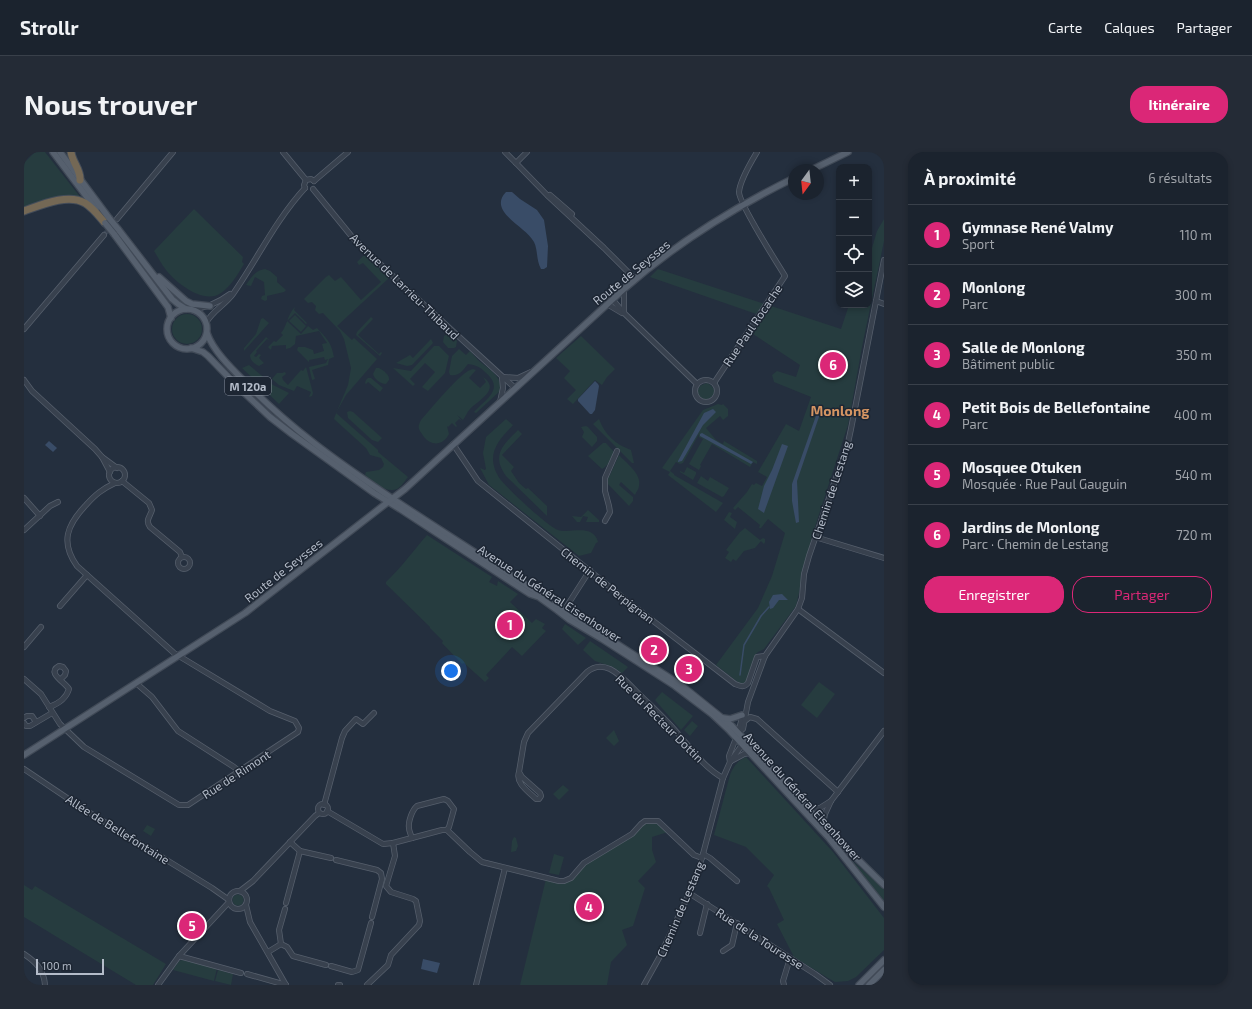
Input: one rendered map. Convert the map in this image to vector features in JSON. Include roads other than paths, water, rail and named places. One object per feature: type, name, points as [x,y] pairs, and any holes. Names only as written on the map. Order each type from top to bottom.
[{"type":"highway","points":[[71,152],[74,162],[81,174],[80,180]]},
{"type":"highway","points":[[24,211],[72,198],[84,203],[107,220]]},
{"type":"main road","points":[[52,152],[107,220]]},
{"type":"main road","points":[[60,152],[168,307],[171,318]]},
{"type":"main road","points":[[823,164],[848,152]]},
{"type":"main road","name":"Route de Seysses","points":[[24,755],[245,613],[391,500],[635,278],[667,254],[767,191],[788,181]]},
{"type":"main road","points":[[116,232],[147,267],[172,299],[178,304],[199,313],[206,323],[207,334],[201,343],[191,348],[179,347],[170,338],[167,326],[171,318],[177,312],[189,309]]},
{"type":"main road","points":[[147,267],[155,271],[163,281],[186,301],[192,304],[210,306]]},
{"type":"main road","name":"Avenue du Général Eisenhower","points":[[207,334],[238,376],[292,426],[332,458],[391,500]]},
{"type":"main road","name":"Avenue du Général Eisenhower","points":[[191,348],[203,352],[208,356],[250,399],[292,434],[530,594],[563,612],[682,685],[723,718],[750,753],[829,838],[884,907]]},
{"type":"main road","name":"Avenue du Général Eisenhower","points":[[563,612],[675,686],[737,735]]},
{"type":"main road","points":[[723,718],[730,719],[744,717]]},
{"type":"main road","name":"Avenue du Général Eisenhower","points":[[743,743],[862,865],[884,885]]},
{"type":"main road","points":[[859,985],[884,960]]},
{"type":"main road","points":[[870,985],[884,970]]},
{"type":"street","points":[[117,219],[173,152]]},
{"type":"street","points":[[283,152],[306,180]]},
{"type":"street","points":[[314,181],[348,152]]},
{"type":"street","points":[[505,152],[547,195],[635,278]]},
{"type":"street","points":[[516,163],[527,152]]},
{"type":"street","points":[[743,206],[740,196],[740,189],[757,152]]},
{"type":"street","points":[[306,180],[311,179],[314,181]]},
{"type":"street","points":[[206,323],[236,289],[272,231],[305,188],[304,185],[306,180]]},
{"type":"street","points":[[305,188],[310,190],[313,189],[315,185],[314,181]]},
{"type":"street","name":"Avenue de Larrieu-Thibaud","points":[[313,189],[353,238],[515,388]]},
{"type":"street","name":"Rue Paul Rocache","points":[[697,384],[694,391],[698,400],[706,403],[710,402],[717,396],[717,388],[714,383],[785,276],[743,206]]},
{"type":"street","points":[[24,329],[104,235]]},
{"type":"street","name":"Chemin de Lestang","points":[[730,762],[729,756],[737,735],[743,729],[747,707],[765,656],[798,609],[802,598],[806,566],[848,443],[884,260]]},
{"type":"street","points":[[189,309],[210,306],[236,289]]},
{"type":"street","points":[[624,289],[624,314]]},
{"type":"street","points":[[612,300],[624,314],[697,384],[702,380],[714,383]]},
{"type":"street","points":[[876,302],[884,304]]},
{"type":"street","points":[[607,304],[624,314]]},
{"type":"street","name":"Route de Seysses","points":[[502,377],[518,378],[533,372]]},
{"type":"street","points":[[500,402],[503,388],[502,377]]},
{"type":"street","points":[[24,380],[32,391],[102,457],[124,472],[124,478],[122,481]]},
{"type":"street","name":"Chemin de Perpignan","points":[[453,444],[478,481],[626,600],[735,684],[746,686],[758,657],[765,656]]},
{"type":"street","points":[[605,521],[610,512],[610,506],[605,491],[605,478],[617,451]]},
{"type":"street","points":[[102,457],[110,480],[115,483]]},
{"type":"street","points":[[103,488],[109,474],[114,468],[117,468]]},
{"type":"street","points":[[103,488],[122,481]]},
{"type":"street","points":[[122,481],[149,503],[152,510],[148,524],[180,552],[182,557]]},
{"type":"street","name":"Rue de Rimont","points":[[24,679],[41,694],[60,724],[84,747],[179,805],[188,805],[238,771],[295,736],[299,728],[295,721],[270,711],[178,656],[77,566],[71,558],[67,539],[69,528],[76,515],[103,488]]},
{"type":"street","points":[[24,498],[40,516]]},
{"type":"street","points":[[24,530],[50,506],[58,502]]},
{"type":"street","points":[[816,537],[884,558]]},
{"type":"street","points":[[563,612],[590,570]]},
{"type":"street","points":[[60,606],[87,575]]},
{"type":"street","points":[[798,609],[884,673]]},
{"type":"street","points":[[24,647],[41,627]]},
{"type":"street","points":[[186,651],[193,664]]},
{"type":"street","name":"Rue du Recteur Dottin","points":[[519,772],[528,733],[587,672],[594,667],[602,667],[609,669],[623,679],[670,725],[696,754],[723,778]]},
{"type":"street","points":[[49,707],[58,704],[67,694],[69,689],[60,680]]},
{"type":"street","points":[[136,683],[152,697],[178,731],[238,771]]},
{"type":"street","points":[[24,723],[26,726],[30,726],[52,713]]},
{"type":"street","points":[[374,713],[362,724],[356,719],[345,731],[324,805],[327,807],[327,811],[378,842],[383,844],[393,843],[447,830],[482,862],[559,881],[568,880],[574,876],[584,863],[632,834],[640,824],[645,821],[654,820],[661,824],[694,855],[710,858],[737,881]]},
{"type":"street","points":[[24,718],[27,716],[32,716],[36,722]]},
{"type":"street","points":[[744,717],[757,719],[838,792]]},
{"type":"street","points":[[823,824],[825,814],[831,801],[884,731]]},
{"type":"street","name":"Chemin de Lestang","points":[[644,985],[659,958],[697,874],[723,778],[730,762],[743,743]]},
{"type":"street","points":[[730,762],[744,754],[750,753]]},
{"type":"street","name":"Allée de Bellefontaine","points":[[24,770],[82,808],[212,888],[229,901]]},
{"type":"street","points":[[519,772],[540,793],[541,796],[539,799],[536,800],[519,782],[519,772]]},
{"type":"street","points":[[412,838],[409,823],[414,808],[444,800],[448,801],[453,807],[447,830]]},
{"type":"street","points":[[810,810],[820,808],[831,801]]},
{"type":"street","points":[[319,813],[318,808],[320,805],[324,805]]},
{"type":"street","points":[[158,985],[179,956],[229,901],[231,894],[240,891],[253,881],[315,816],[319,813],[323,814],[327,811]]},
{"type":"street","points":[[290,842],[300,851],[331,858]]},
{"type":"street","points":[[367,985],[388,965],[391,955],[419,925],[420,921],[416,901],[391,892],[386,886],[395,856],[393,843]]},
{"type":"street","points":[[286,903],[300,851]]},
{"type":"street","points":[[336,860],[381,872],[382,879],[372,917]]},
{"type":"street","points":[[476,985],[505,868]]},
{"type":"street","points":[[250,922],[246,905],[246,896],[253,881]]},
{"type":"street","name":"Allée de Bellefontaine","points":[[212,888],[231,894]]},
{"type":"street","points":[[240,891],[246,896]]},
{"type":"street","name":"Rue de la Tourasse","points":[[689,893],[830,985]]},
{"type":"street","points":[[229,901],[234,908]]},
{"type":"street","points":[[700,933],[707,904]]},
{"type":"street","points":[[240,909],[246,905]]},
{"type":"street","points":[[216,916],[234,908],[240,909],[250,922],[286,985]]},
{"type":"street","points":[[285,909],[278,933],[281,944],[287,947],[291,955],[295,957],[326,965]]},
{"type":"street","points":[[331,966],[352,972],[358,970],[371,923]]},
{"type":"street","points":[[723,951],[732,945],[737,924]]},
{"type":"street","points":[[268,952],[281,944]]},
{"type":"street","points":[[24,954],[34,960],[41,969],[46,985]]},
{"type":"street","points":[[179,956],[241,973]]},
{"type":"street","points":[[784,985],[783,981],[790,958]]},
{"type":"street","points":[[247,974],[286,985]]},
{"type":"water","points":[[506,192],[512,192],[537,210],[544,220],[548,246],[547,267],[544,269],[541,269],[539,266],[536,248],[530,236],[504,212],[501,206],[501,199]]},
{"type":"water","points":[[595,381],[599,386],[595,410],[592,414],[590,414],[578,401],[578,399]]},
{"type":"water","points":[[713,409],[716,412],[703,425],[682,461],[678,462],[704,413]]},
{"type":"water","points":[[818,410],[821,411],[797,481],[799,522],[796,523],[792,501],[792,484]]},
{"type":"water","points":[[702,433],[753,462],[751,464],[700,436]]},
{"type":"water","points":[[49,441],[57,448],[53,452],[45,445]]},
{"type":"water","points":[[782,444],[788,446],[764,513],[758,509],[764,486]]},
{"type":"water","points":[[782,594],[788,600],[779,600],[773,608],[770,609],[769,602],[773,595]]},
{"type":"water","points":[[423,959],[440,963],[437,973],[421,969]]},
{"type":"waterway","points":[[740,675],[744,645],[761,616],[769,607]]},
{"type":"tunnel","points":[[104,235],[115,221]]},
{"type":"place","name":"Jardins de Monlong","points":[[833,365]]},
{"type":"place","name":"Gymnase René Valmy","points":[[510,625]]},
{"type":"place","name":"Monlong","points":[[654,650]]},
{"type":"place","name":"Salle de Monlong","points":[[689,669]]},
{"type":"place","name":"Petit Bois de Bellefontaine","points":[[589,907]]},
{"type":"place","name":"Mosquee Otuken","points":[[192,926]]},
{"type":"district","name":"Monlong","points":[[840,410]]}]
